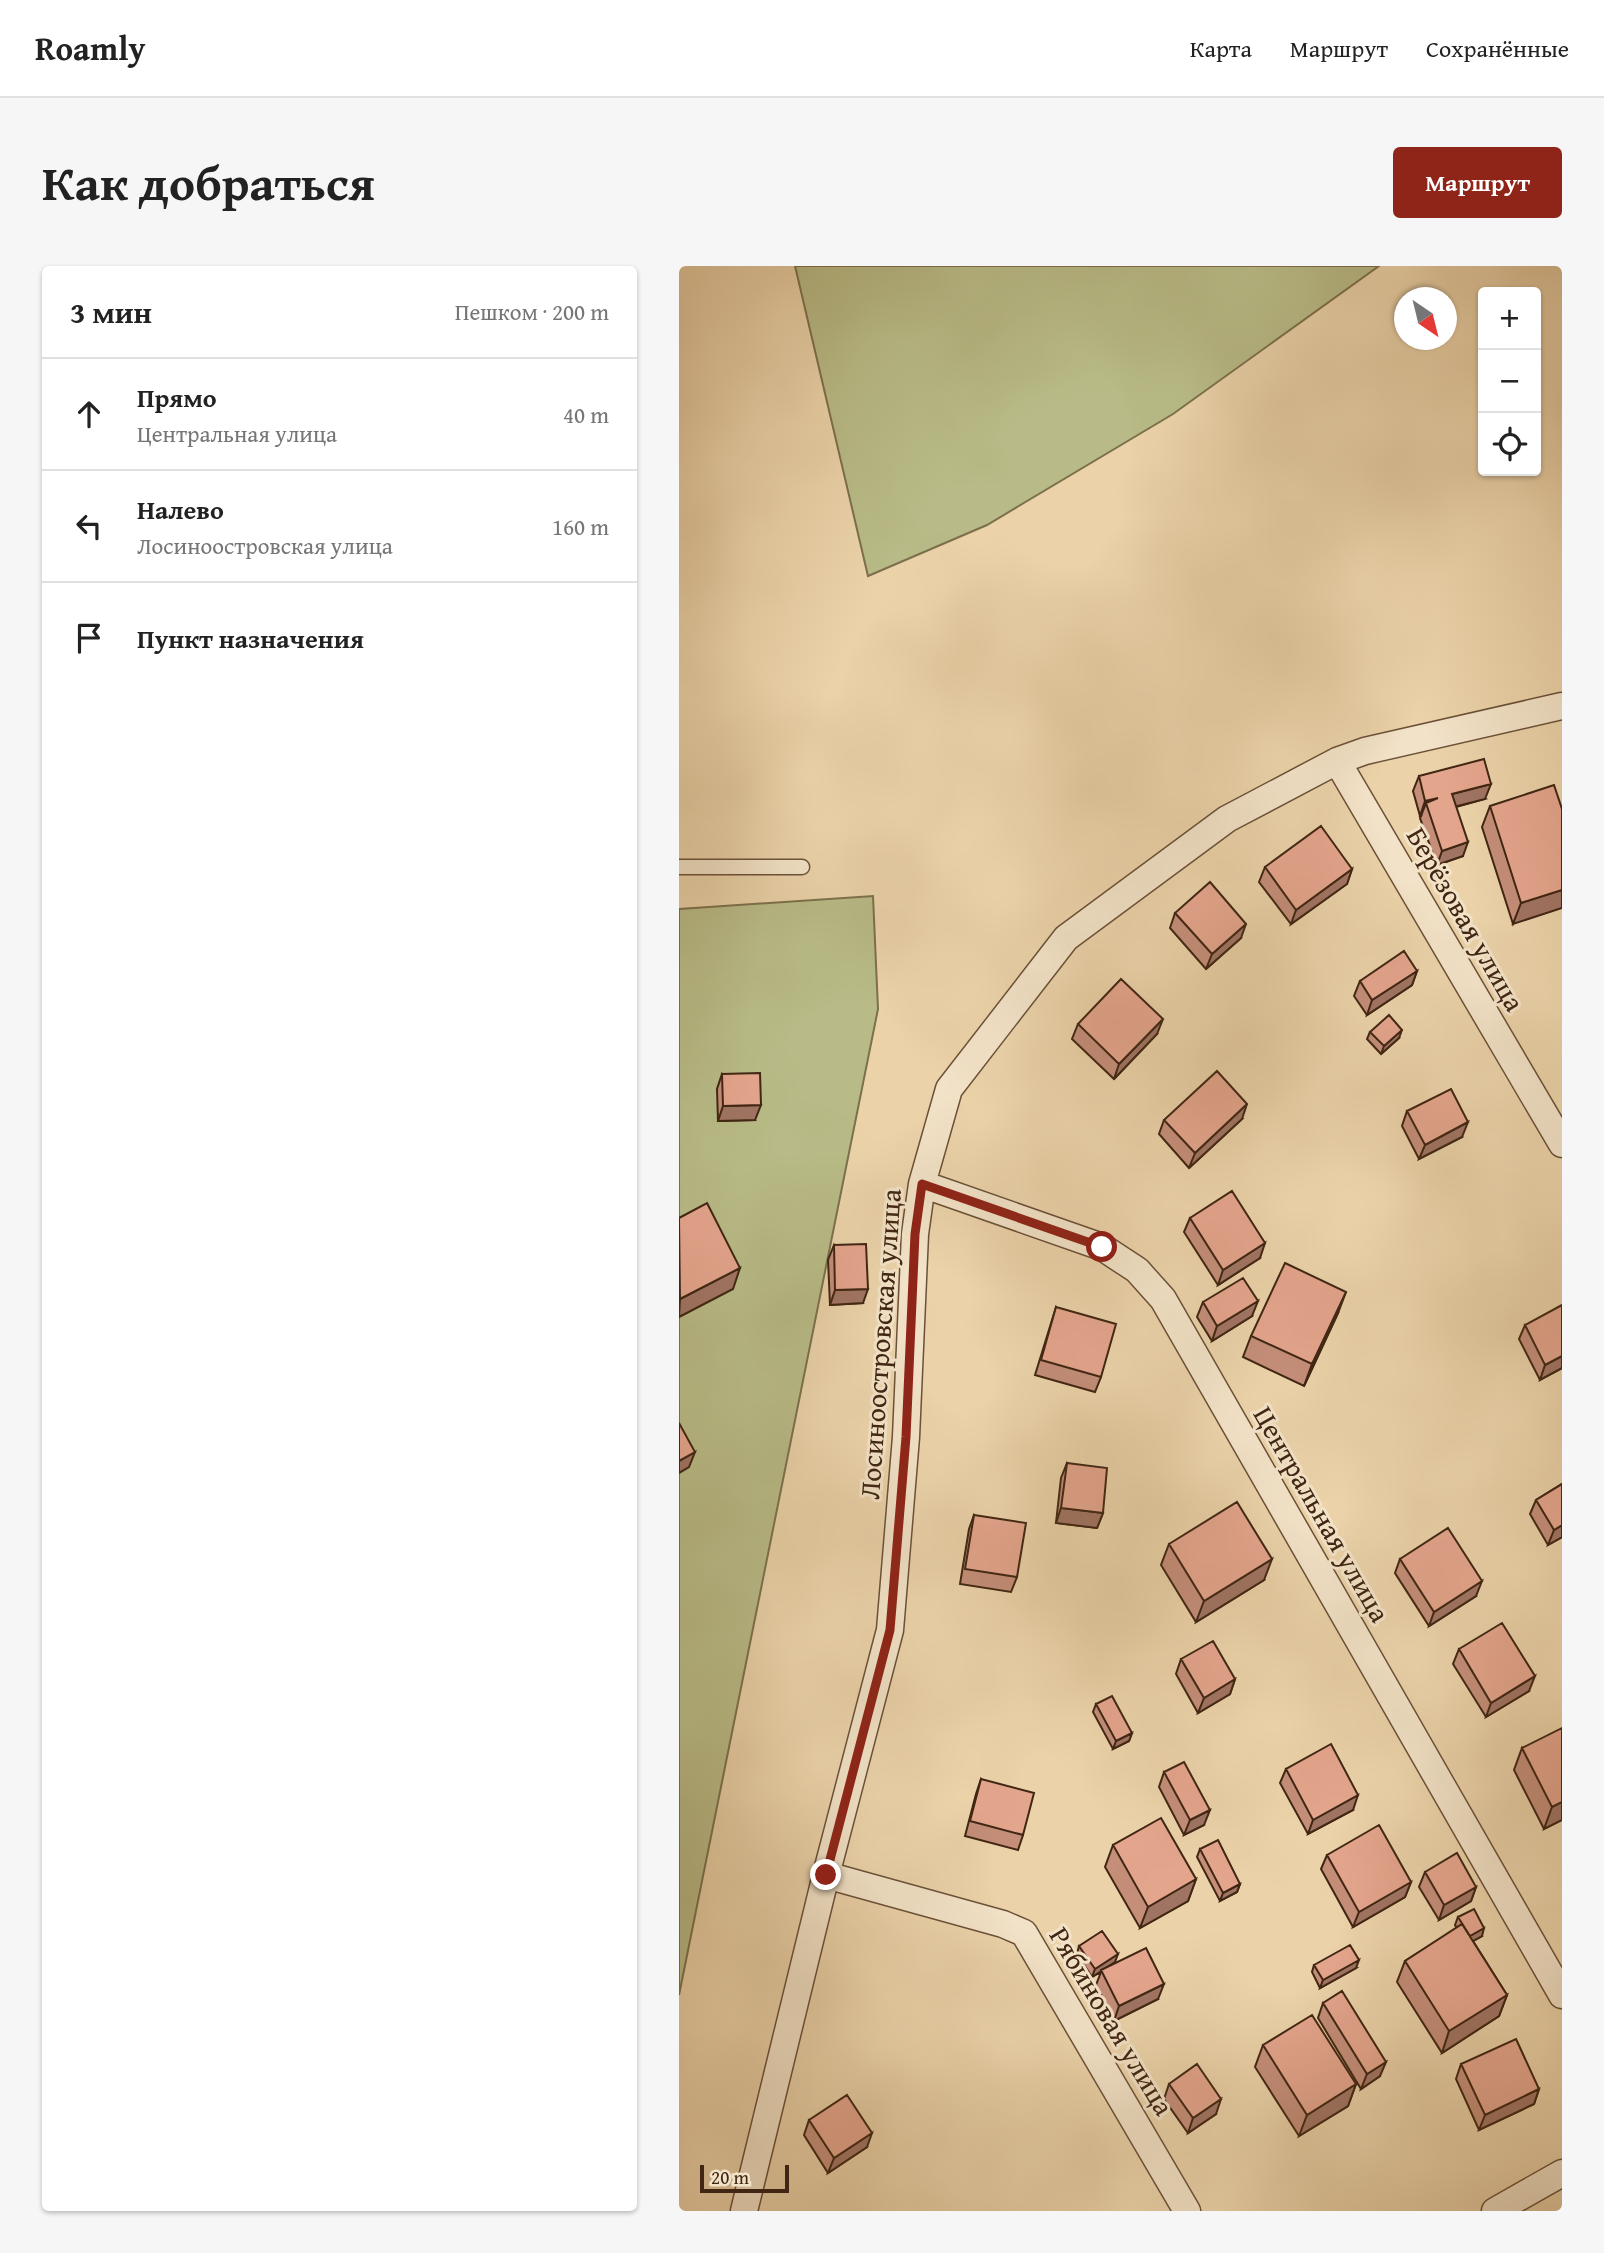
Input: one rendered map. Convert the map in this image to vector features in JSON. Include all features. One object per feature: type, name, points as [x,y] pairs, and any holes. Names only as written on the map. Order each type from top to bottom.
[{"type":"street","name":"Лосиноостровская улица","points":[[744,2211],[826,1875],[890,1630],[906,1437],[915,1234],[922,1184],[949,1089],[1066,939],[1227,819],[1337,761],[1365,751],[1562,706]]},
{"type":"street","name":"Берёзовая улица","points":[[1337,761],[1562,1144]]},
{"type":"street","name":"Центральная улица","points":[[922,1184],[1102,1247],[1137,1269],[1163,1299],[1562,1995]]},
{"type":"street","name":"Рябиновая улица","points":[[826,1875],[1003,1924],[1024,1934],[1038,1952],[1187,2211]]},
{"type":"street","points":[[1495,2211],[1562,2173]]},
{"type":"lane","points":[[679,867],[802,867]]},
{"type":"green space","points":[[795,266],[1379,266],[1173,414],[987,525],[868,576]]},
{"type":"green space","points":[[873,896],[878,1009],[679,1995],[679,909]]},
{"type":"building","points":[[1484,759],[1491,784],[1452,794],[1468,842],[1442,851],[1426,803],[1438,798],[1425,801],[1419,776]]},
{"type":"building","points":[[1554,785],[1562,809],[1562,890],[1521,903],[1490,806]]},
{"type":"building","points":[[1321,826],[1352,869],[1296,910],[1265,867]]},
{"type":"building","points":[[1210,882],[1246,924],[1212,954],[1175,913]]},
{"type":"building","points":[[1404,951],[1417,971],[1372,1000],[1360,981]]},
{"type":"building","points":[[1121,979],[1163,1019],[1119,1064],[1078,1024]]},
{"type":"building","points":[[1389,1015],[1402,1030],[1384,1046],[1370,1032]]},
{"type":"building","points":[[1217,1071],[1247,1104],[1195,1153],[1164,1120]]},
{"type":"building","points":[[760,1073],[761,1105],[723,1106],[722,1074]]},
{"type":"building","points":[[1451,1089],[1468,1122],[1425,1145],[1407,1111]]},
{"type":"building","points":[[1232,1191],[1265,1243],[1223,1270],[1190,1218]]},
{"type":"building","points":[[707,1203],[740,1268],[680,1299],[679,1218]]},
{"type":"building","points":[[866,1244],[868,1289],[835,1290],[834,1245]]},
{"type":"building","points":[[1285,1263],[1346,1292],[1312,1364],[1251,1336]]},
{"type":"building","points":[[1243,1278],[1258,1301],[1217,1326],[1203,1302]]},
{"type":"building","points":[[1562,1305],[1562,1356],[1545,1365],[1525,1325]]},
{"type":"building","points":[[1056,1307],[1116,1324],[1101,1377],[1041,1360]]},
{"type":"building","points":[[679,1423],[695,1452],[679,1461]]},
{"type":"building","points":[[1067,1463],[1107,1468],[1103,1513],[1061,1508]]},
{"type":"building","points":[[1562,1484],[1562,1525],[1554,1530],[1536,1500]]},
{"type":"building","points":[[1237,1502],[1272,1559],[1204,1601],[1169,1544]]},
{"type":"building","points":[[974,1515],[1026,1523],[1017,1577],[965,1569]]},
{"type":"building","points":[[1448,1528],[1482,1581],[1434,1612],[1400,1559]]},
{"type":"building","points":[[1502,1623],[1535,1676],[1491,1703],[1459,1649]]},
{"type":"building","points":[[1213,1641],[1235,1679],[1204,1698],[1181,1659]]},
{"type":"building","points":[[1112,1696],[1132,1733],[1116,1741],[1096,1704]]},
{"type":"building","points":[[1562,1728],[1562,1802],[1552,1807],[1522,1748]]},
{"type":"building","points":[[1331,1744],[1358,1795],[1313,1820],[1286,1769]]},
{"type":"building","points":[[1184,1762],[1210,1810],[1190,1820],[1164,1772]]},
{"type":"building","points":[[981,1779],[1034,1793],[1023,1835],[970,1821]]},
{"type":"building","points":[[1161,1818],[1196,1879],[1148,1907],[1113,1845]]},
{"type":"building","points":[[1379,1825],[1411,1882],[1359,1912],[1327,1855]]},
{"type":"building","points":[[1218,1840],[1240,1884],[1223,1893],[1200,1849]]},
{"type":"building","points":[[1457,1853],[1476,1887],[1444,1905],[1425,1872]]},
{"type":"building","points":[[1474,1909],[1484,1928],[1470,1936],[1458,1917]]},
{"type":"building","points":[[1462,1924],[1507,1995],[1449,2031],[1405,1961]]},
{"type":"building","points":[[1102,1931],[1118,1954],[1095,1969],[1079,1946]]},
{"type":"building","points":[[1350,1945],[1359,1960],[1323,1980],[1314,1965]]},
{"type":"building","points":[[1146,1948],[1164,1984],[1119,2006],[1101,1970]]},
{"type":"building","points":[[1342,1991],[1386,2062],[1367,2074],[1323,2003]]},
{"type":"building","points":[[1312,2015],[1356,2084],[1307,2115],[1263,2045]]},
{"type":"building","points":[[1516,2039],[1539,2089],[1485,2115],[1461,2064]]},
{"type":"building","points":[[1197,2064],[1221,2099],[1193,2118],[1169,2084]]},
{"type":"building","points":[[847,2095],[872,2133],[834,2158],[809,2120]]},
{"type":"route","points":[[826,1875],[890,1630],[906,1437],[915,1234],[922,1184],[1102,1247]]}]
